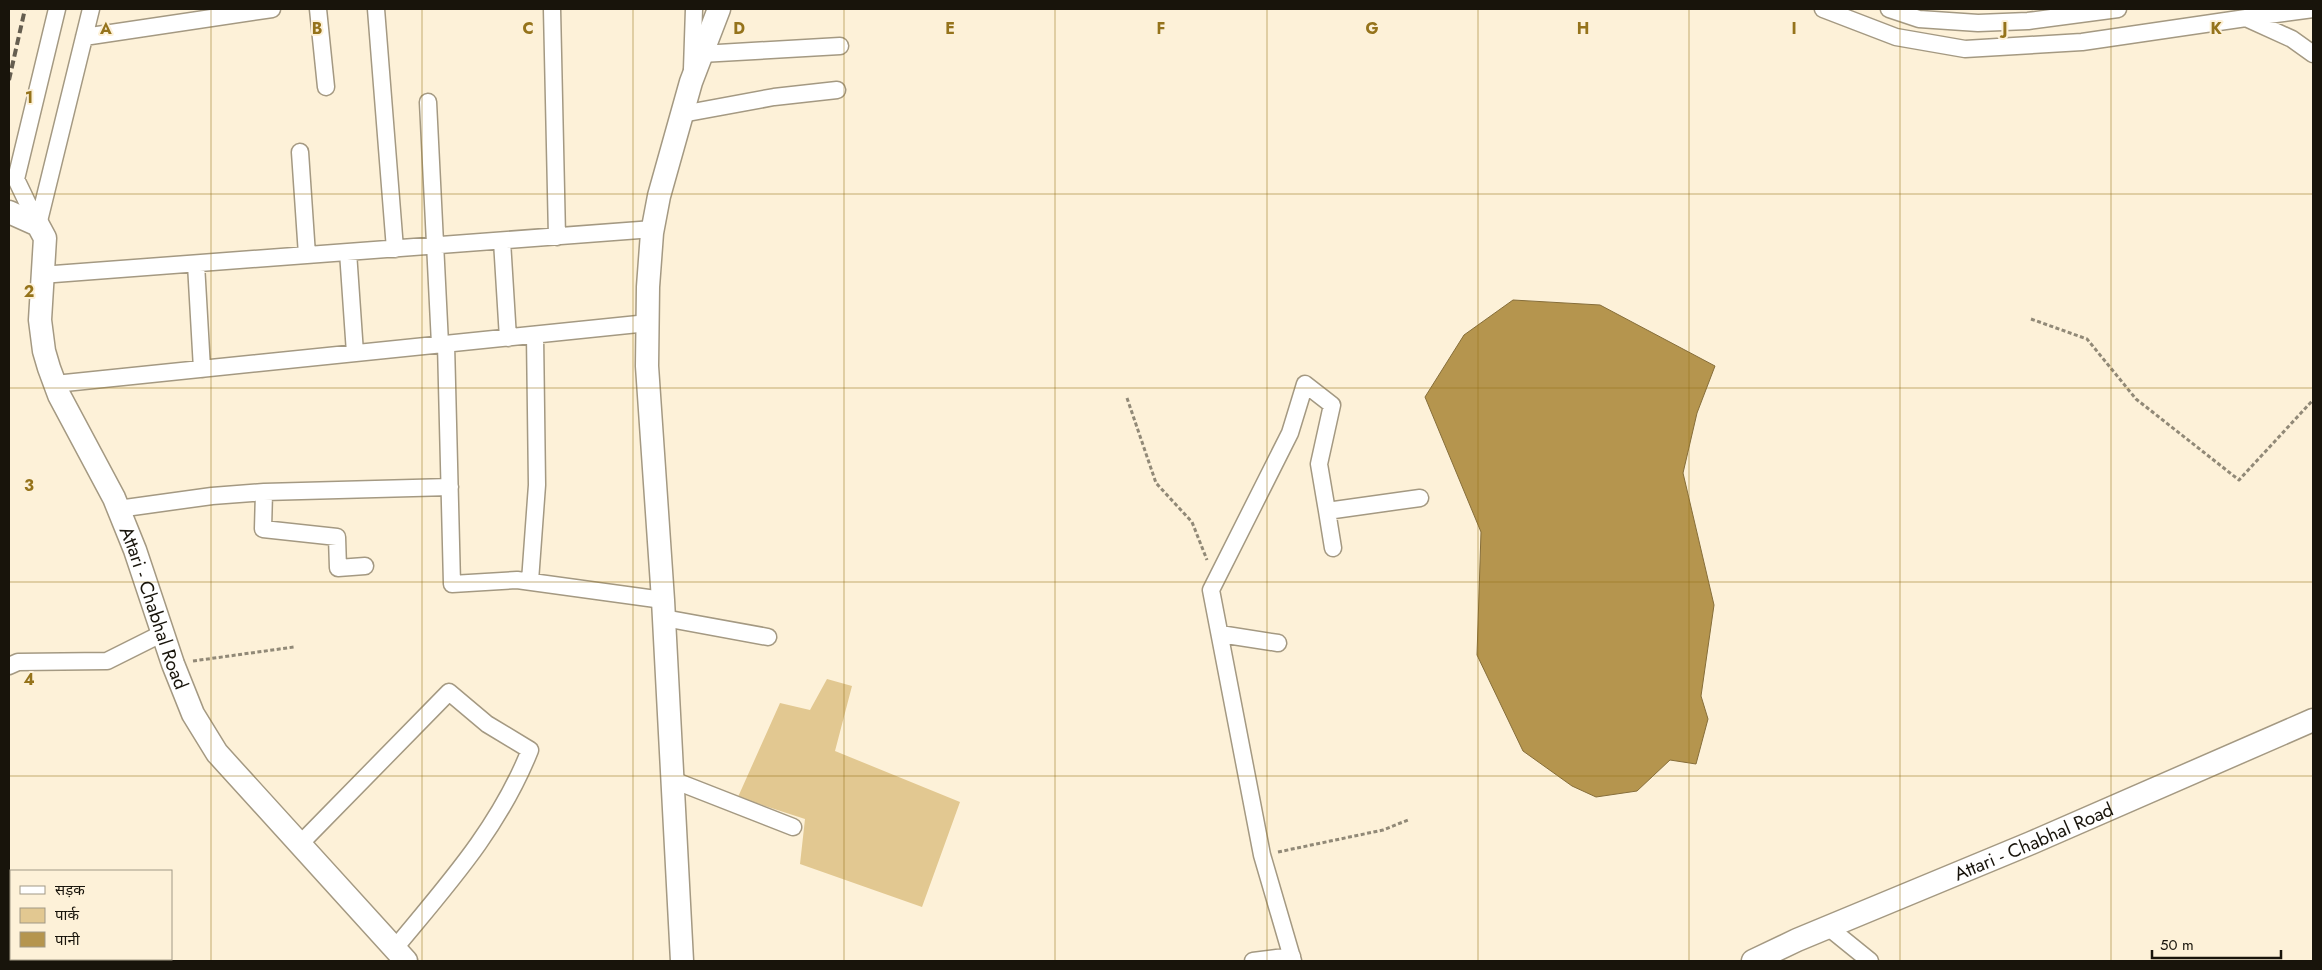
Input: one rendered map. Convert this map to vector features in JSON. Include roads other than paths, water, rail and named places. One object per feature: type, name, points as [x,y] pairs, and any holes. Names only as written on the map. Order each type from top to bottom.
[{"type":"main road","points":[[682,961],[664,609],[647,366],[648,323],[653,229],[659,196],[691,82],[719,9]]},
{"type":"main road","points":[[9,212],[38,225]]},
{"type":"main road","name":"Attari - Chabhal Road","points":[[38,225],[45,238],[46,256],[41,275],[41,335],[55,384],[118,509],[135,550],[162,634],[193,714],[217,753],[401,955]]},
{"type":"main road","name":"Attari - Chabhal Road","points":[[1752,961],[1828,927],[2031,843],[2313,720]]},
{"type":"street","points":[[38,225],[16,179],[57,9]]},
{"type":"street","points":[[38,225],[90,9]]},
{"type":"street","points":[[84,37],[272,9]]},
{"type":"street","points":[[318,9],[326,87]]},
{"type":"street","points":[[376,9],[395,249]]},
{"type":"street","points":[[552,9],[557,237]]},
{"type":"street","points":[[691,82],[694,9]]},
{"type":"street","points":[[1823,9],[1896,37],[1965,49],[2082,42],[2313,9]]},
{"type":"street","points":[[1889,9],[1919,19],[1978,23],[2028,22],[2118,9]]},
{"type":"street","points":[[2246,18],[2292,39],[2313,54]]},
{"type":"street","points":[[701,54],[840,46]]},
{"type":"street","points":[[682,114],[774,97],[837,90]]},
{"type":"street","points":[[428,102],[434,246],[443,344],[450,487],[452,584],[530,582],[664,609],[768,637]]},
{"type":"street","points":[[300,152],[307,256]]},
{"type":"street","points":[[41,275],[653,229]]},
{"type":"street","points":[[502,241],[508,338]]},
{"type":"street","points":[[348,252],[355,353]]},
{"type":"street","points":[[196,264],[202,369]]},
{"type":"street","points":[[55,384],[648,323]]},
{"type":"street","points":[[530,582],[538,485],[535,335]]},
{"type":"street","points":[[1253,961],[1293,958],[1262,856],[1211,590],[1290,433],[1305,384],[1332,406],[1319,464],[1333,548]]},
{"type":"street","points":[[118,509],[212,496],[264,492],[450,487]]},
{"type":"street","points":[[264,492],[263,529],[337,537],[338,568],[364,566]]},
{"type":"street","points":[[1327,511],[1420,498]]},
{"type":"street","points":[[9,666],[18,662],[107,661],[162,634]]},
{"type":"street","points":[[1220,634],[1278,643]]},
{"type":"street","points":[[300,844],[449,692],[487,724],[530,750],[510,796],[485,837],[401,955]]},
{"type":"street","points":[[673,780],[793,827]]},
{"type":"street","points":[[1828,927],[1870,961]]},
{"type":"water","points":[[1513,300],[1600,305],[1715,366],[1697,413],[1683,473],[1714,605],[1701,696],[1708,719],[1696,764],[1670,760],[1637,791],[1596,797],[1572,786],[1523,751],[1477,655],[1481,532],[1425,397],[1464,335]]},
{"type":"railway","points":[[9,80],[25,9]]}]
